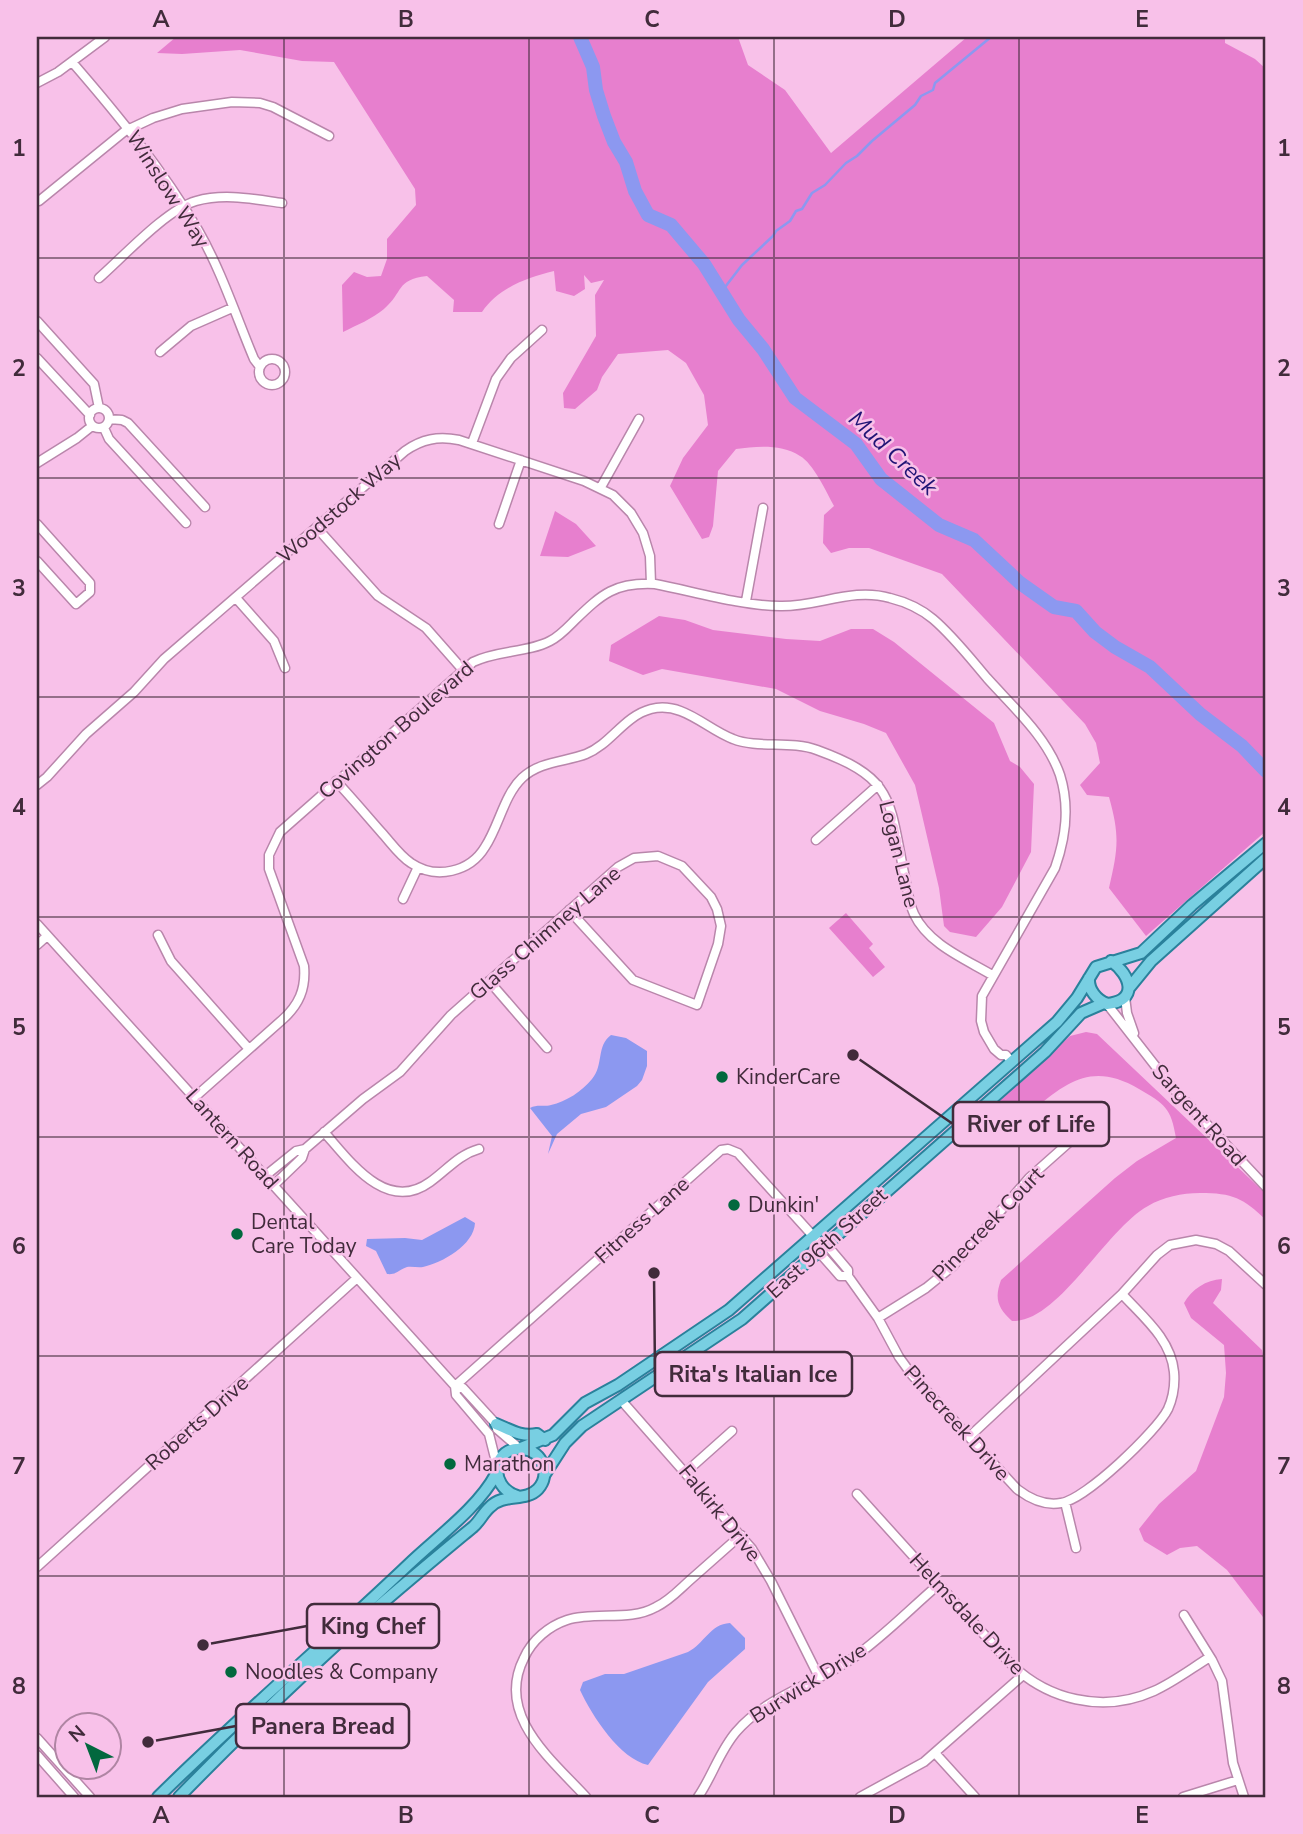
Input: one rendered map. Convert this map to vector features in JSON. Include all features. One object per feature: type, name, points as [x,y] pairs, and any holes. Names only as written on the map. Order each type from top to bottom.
[{"type":"main road","name":"East 96th Street","points":[[520,1448],[545,1440],[559,1430],[585,1403],[618,1385],[729,1310],[1064,1015],[1099,964],[1141,953],[1192,905],[1266,843]]},
{"type":"main road","name":"East 96th Street","points":[[545,1475],[573,1434],[742,1319],[1052,1045],[1079,1015],[1106,1004],[1118,1003],[1148,964],[1266,858]]},
{"type":"main road","points":[[1111,961],[1125,972],[1127,993]]},
{"type":"main road","points":[[1088,978],[1089,988],[1106,1004]]},
{"type":"main road","points":[[971,1117],[988,1094],[1013,1072],[1012,1062]]},
{"type":"main road","points":[[496,1424],[514,1433],[537,1434],[545,1440]]},
{"type":"main road","points":[[158,1797],[452,1524],[488,1488],[506,1453],[520,1448],[536,1454],[544,1467],[545,1475],[538,1489],[532,1494],[503,1499],[491,1506],[474,1526],[368,1616],[179,1797]]},
{"type":"main road","points":[[497,1470],[503,1488],[517,1496]]},
{"type":"street","points":[[37,83],[53,75],[105,37]]},
{"type":"street","name":"Winslow Way","points":[[72,62],[129,129],[182,206],[204,242],[260,367]]},
{"type":"street","points":[[39,201],[129,129],[182,109],[246,102],[272,107],[329,136]]},
{"type":"street","points":[[99,278],[182,206],[201,200],[230,197],[282,203]]},
{"type":"street","points":[[160,352],[191,326],[232,308]]},
{"type":"street","points":[[37,321],[94,384],[99,408]]},
{"type":"street","points":[[472,443],[496,379],[511,358],[542,330]]},
{"type":"street","points":[[37,358],[90,415],[92,426]]},
{"type":"street","points":[[90,415],[93,410],[99,408],[107,412],[109,419],[104,428]]},
{"type":"street","points":[[109,419],[122,420],[128,424],[205,507]]},
{"type":"street","points":[[601,487],[639,419]]},
{"type":"street","points":[[37,463],[92,426],[104,428]]},
{"type":"street","points":[[104,428],[109,439],[186,523]]},
{"type":"street","name":"Woodstock Way","points":[[37,785],[86,734],[134,692],[164,659],[413,446],[433,438],[472,443],[601,487],[624,505],[643,533],[650,556],[651,584]]},
{"type":"street","points":[[499,524],[521,460]]},
{"type":"street","points":[[746,601],[764,508]]},
{"type":"street","points":[[37,524],[90,583],[90,592],[76,604],[37,561]]},
{"type":"street","points":[[317,528],[377,596],[426,628],[463,670]]},
{"type":"street","name":"Covington Boulevard","points":[[195,1097],[293,1010],[300,999],[305,976],[301,959],[272,881],[269,855],[280,832],[473,662],[494,653],[548,642],[610,590],[627,585],[651,584],[782,606],[861,594],[875,594],[907,603],[943,628],[1050,752],[1065,798],[1066,825],[1062,850],[1055,868],[982,996],[981,1021],[989,1043],[1012,1062]]},
{"type":"street","points":[[236,598],[274,641],[285,668]]},
{"type":"street","name":"Logan Lane","points":[[418,867],[444,872],[472,862],[486,846],[522,778],[545,765],[595,750],[635,716],[651,709],[667,708],[682,711],[738,741],[809,747],[857,768],[878,785],[890,804],[914,914],[933,939],[992,975]]},
{"type":"street","points":[[337,781],[401,854],[418,867],[403,899]]},
{"type":"street","points":[[816,840],[878,785]]},
{"type":"street","name":"Glass Chimney Lane","points":[[265,1176],[296,1151],[305,1149],[363,1098],[400,1072],[451,1015],[569,910],[618,867],[635,858],[659,856],[682,866],[711,897],[720,918],[718,944],[696,1005],[634,980],[569,910]]},
{"type":"street","name":"Lantern Road","points":[[37,924],[455,1387],[456,1395],[489,1434],[497,1470]]},
{"type":"street","points":[[159,935],[170,961],[249,1049]]},
{"type":"street","points":[[37,945],[47,936]]},
{"type":"street","points":[[489,981],[547,1048]]},
{"type":"street","name":"Sargent Road","points":[[1127,993],[1127,1013],[1136,1040]]},
{"type":"street","name":"Sargent Road","points":[[1106,1004],[1171,1086],[1266,1187]]},
{"type":"street","name":"Covington Boulevard","points":[[1001,1055],[1002,1071]]},
{"type":"street","name":"Pinecreek Court","points":[[878,1318],[926,1288],[953,1266],[1029,1178],[1092,1122]]},
{"type":"street","points":[[324,1132],[366,1178],[391,1190],[421,1187],[462,1155],[479,1149]]},
{"type":"street","name":"Glass Chimney Lane","points":[[274,1185],[302,1158],[305,1149]]},
{"type":"street","name":"Fitness Lane","points":[[455,1387],[720,1150],[734,1149],[822,1247]]},
{"type":"street","points":[[968,1437],[1122,1294],[1159,1253],[1170,1245],[1202,1240],[1219,1245],[1266,1285]]},
{"type":"street","name":"Pinecreek Drive","points":[[822,1247],[848,1270],[848,1276],[878,1318],[908,1369],[968,1437],[1023,1494],[1040,1502],[1065,1503]]},
{"type":"street","name":"Roberts Drive","points":[[37,1567],[357,1278]]},
{"type":"street","points":[[1076,1548],[1065,1503],[1090,1489],[1155,1429],[1172,1398],[1174,1373],[1168,1349],[1122,1294]]},
{"type":"street","name":"Lantern Road","points":[[455,1387],[463,1388],[496,1424],[497,1429],[520,1448]]},
{"type":"street","name":"Falkirk Drive","points":[[621,1400],[741,1535],[771,1581],[819,1677]]},
{"type":"street","points":[[686,1472],[732,1431]]},
{"type":"street","name":"Helmsdale Drive","points":[[857,1494],[1023,1675],[1044,1689],[1067,1698],[1116,1702],[1157,1690],[1210,1657]]},
{"type":"street","points":[[586,1797],[527,1729],[519,1713],[516,1691],[524,1656],[545,1632],[557,1624],[574,1618],[635,1614],[656,1607],[741,1535]]},
{"type":"street","name":"Burwick Drive","points":[[698,1797],[725,1747],[741,1726],[777,1698],[819,1677],[866,1648],[938,1584]]},
{"type":"street","points":[[1184,1615],[1219,1674],[1225,1695],[1231,1751],[1244,1797]]},
{"type":"street","points":[[860,1797],[909,1772],[935,1753],[1023,1675]]},
{"type":"street","points":[[37,1738],[90,1797]]},
{"type":"street","points":[[935,1753],[975,1797]]},
{"type":"street","points":[[37,1755],[74,1797]]},
{"type":"street","points":[[1183,1797],[1238,1780]]},
{"type":"shaded area","points":[[176,37],[738,37],[748,65],[785,90],[831,153],[967,37],[1225,37],[1225,43],[1255,59],[1266,69],[1266,831],[1146,936],[1109,888],[1116,842],[1109,797],[1087,795],[1080,785],[1100,763],[1096,743],[1085,724],[942,574],[869,548],[849,548],[831,553],[823,543],[824,515],[834,506],[810,465],[785,449],[736,449],[718,471],[713,526],[709,537],[702,539],[670,486],[683,458],[708,425],[704,395],[686,363],[668,350],[618,354],[602,377],[597,390],[575,409],[564,408],[563,393],[596,336],[595,295],[604,280],[591,283],[584,275],[585,289],[574,296],[556,291],[554,271],[504,290],[482,312],[453,312],[454,300],[427,276],[410,280],[379,313],[343,332],[342,285],[354,272],[367,277],[381,276],[387,259],[387,239],[416,205],[415,189],[334,62],[302,61],[240,50],[157,53]]},
{"type":"shaded area","points":[[555,511],[576,524],[596,546],[568,557],[540,556]]},
{"type":"shaded area","points":[[659,616],[685,620],[713,630],[786,639],[820,641],[851,629],[873,629],[894,642],[994,723],[1010,761],[1020,767],[1034,784],[1031,852],[1002,907],[976,937],[950,932],[944,926],[939,888],[915,785],[886,733],[820,711],[776,689],[662,669],[643,675],[609,661],[611,645]]},
{"type":"shaded area","points":[[846,913],[873,944],[869,948],[885,967],[873,977],[829,928]]},
{"type":"shaded area","points":[[1086,1032],[1097,1034],[1266,1194],[1266,1220],[1251,1206],[1237,1198],[1221,1194],[1186,1194],[1160,1200],[1132,1218],[1047,1307],[1029,1318],[1012,1321],[999,1303],[1001,1280],[1115,1178],[1137,1161],[1176,1138],[1169,1113],[1161,1103],[1124,1081],[1097,1076],[1084,1078],[1061,1089],[1005,1130],[999,1121],[1000,1099],[1070,1036]]},
{"type":"shaded area","points":[[1222,1279],[1221,1290],[1213,1303],[1262,1350],[1266,1372],[1266,1621],[1227,1570],[1197,1546],[1180,1548],[1167,1555],[1144,1541],[1139,1529],[1159,1504],[1196,1471],[1224,1397],[1224,1345],[1191,1318],[1184,1303],[1200,1286]]},
{"type":"water","points":[[611,1035],[626,1038],[647,1051],[647,1066],[642,1080],[606,1107],[581,1114],[557,1134],[548,1154],[552,1136],[530,1108],[557,1104],[583,1088],[596,1074],[603,1045]]},
{"type":"water","points":[[465,1217],[475,1223],[469,1239],[456,1252],[431,1265],[407,1267],[387,1274],[376,1251],[366,1246],[367,1239],[422,1240]]},
{"type":"water","points":[[730,1623],[745,1638],[745,1649],[708,1682],[648,1765],[627,1754],[608,1735],[592,1712],[580,1690],[583,1682],[605,1674],[624,1674],[688,1652],[717,1627]]},
{"type":"waterway","name":"Mud Creek","points":[[580,37],[593,67],[596,90],[604,116],[614,142],[626,162],[635,191],[648,215],[671,225],[704,264],[739,320],[763,349],[795,398],[856,444],[881,479],[939,525],[974,540],[1020,583],[1054,607],[1076,611],[1095,632],[1150,667],[1200,714],[1242,746],[1266,771]]},
{"type":"waterway","points":[[722,291],[742,265],[790,221],[796,211],[802,209],[812,193],[825,185],[846,163],[915,105],[921,96],[933,90],[935,83],[991,37]]},
{"type":"place","name":"River of Life","points":[[853,1055]]},
{"type":"place","name":"KinderCare","points":[[722,1077]]},
{"type":"place","name":"Dunkin'","points":[[734,1205]]},
{"type":"place","name":"Dental Care Today","points":[[237,1234]]},
{"type":"place","name":"Rita's Italian Ice","points":[[654,1273]]},
{"type":"place","name":"Marathon","points":[[450,1464]]},
{"type":"place","name":"King Chef","points":[[203,1645]]},
{"type":"place","name":"Noodles & Company","points":[[231,1672]]},
{"type":"place","name":"Panera Bread","points":[[148,1742]]}]
